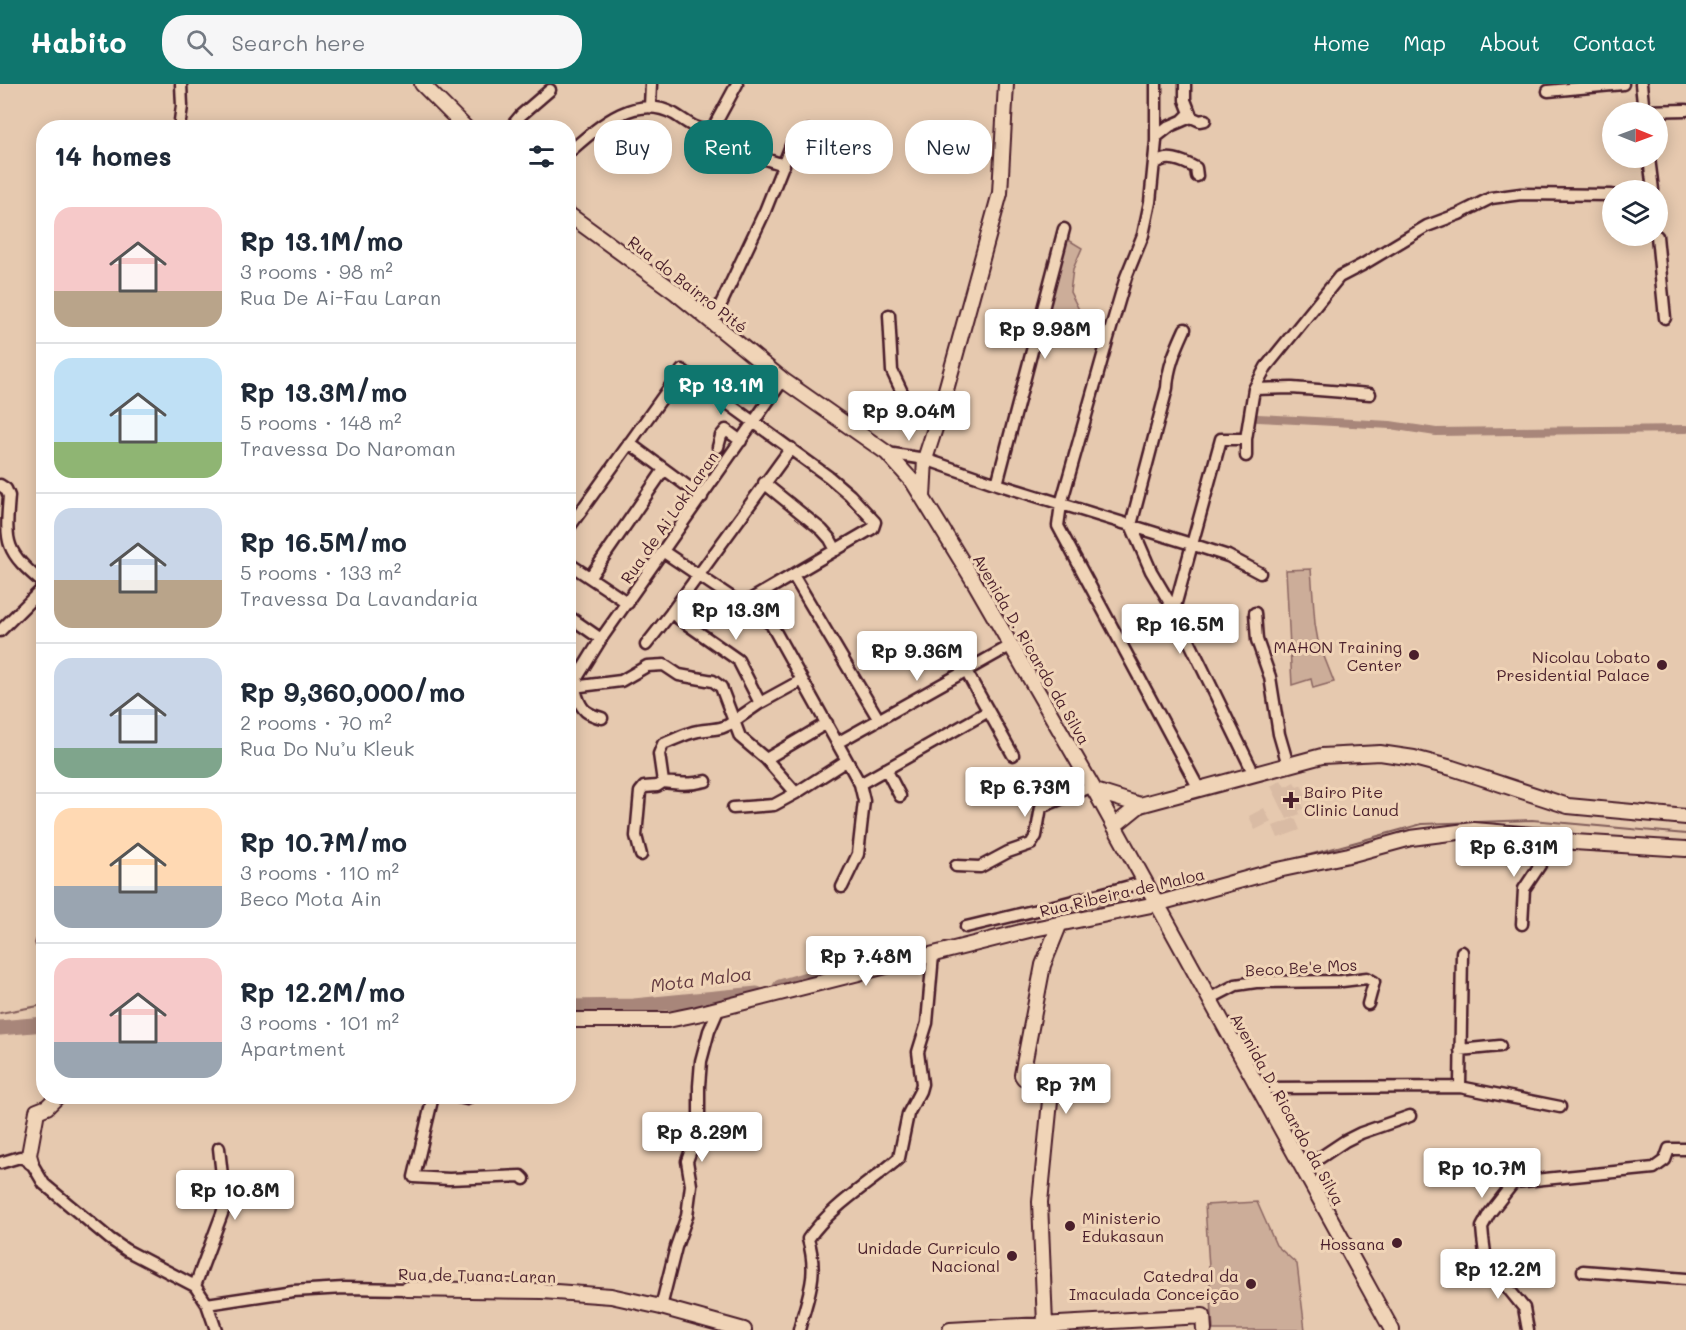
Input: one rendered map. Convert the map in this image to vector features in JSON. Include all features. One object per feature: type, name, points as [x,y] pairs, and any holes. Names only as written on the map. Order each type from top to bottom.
[{"type":"street","points":[[180,120],[181,84]]},
{"type":"street","points":[[422,84],[454,120]]},
{"type":"street","points":[[650,107],[651,84]]},
{"type":"street","points":[[717,120],[737,84]]},
{"type":"street","points":[[923,497],[925,459],[1000,193],[1006,84]]},
{"type":"street","points":[[1156,84],[1154,165],[1143,235],[1113,322],[1061,504],[1058,526],[1199,789]]},
{"type":"street","points":[[1180,122],[1190,113],[1185,100],[1185,84]]},
{"type":"street","points":[[1548,91],[1623,84]]},
{"type":"street","points":[[1641,84],[1643,102]]},
{"type":"street","points":[[517,120],[549,90]]},
{"type":"street","points":[[576,146],[615,116],[632,109],[659,107],[684,121]]},
{"type":"street","points":[[1668,111],[1686,110]]},
{"type":"street","points":[[1155,141],[1170,126],[1191,117],[1200,121],[1204,120]]},
{"type":"street","points":[[1155,141],[1164,159]]},
{"type":"street","points":[[1154,165],[1164,159],[1175,159],[1196,168],[1197,176]]},
{"type":"street","points":[[712,322],[765,211],[784,165],[773,162]]},
{"type":"street","points":[[1246,456],[1246,439],[1254,389],[1266,367],[1340,277],[1427,226],[1459,214],[1491,198],[1521,195],[1602,195]]},
{"type":"street","name":"Rua do Bairro Pité","points":[[576,220],[675,292],[783,380],[888,453],[923,497]]},
{"type":"street","points":[[997,484],[1064,229]]},
{"type":"street","points":[[1658,246],[1665,318]]},
{"type":"street","points":[[890,315],[894,376],[910,408],[938,419]]},
{"type":"street","points":[[1185,329],[1168,371],[1167,388],[1131,525],[1150,571],[1174,610],[1254,774]]},
{"type":"street","points":[[576,518],[682,370],[836,483],[874,520],[873,528],[743,604]]},
{"type":"street","name":"Rua de Ai Lok Laran","points":[[576,673],[664,552],[783,380]]},
{"type":"street","points":[[1254,389],[1292,387],[1370,394]]},
{"type":"street","points":[[718,447],[721,436],[726,430],[741,441]]},
{"type":"street","points":[[1174,610],[1221,439],[1246,439]]},
{"type":"street","points":[[629,443],[663,471],[702,497]]},
{"type":"street","points":[[646,645],[791,448]]},
{"type":"street","points":[[888,453],[925,459],[997,484],[1191,544],[1228,556],[1260,573]]},
{"type":"street","points":[[590,577],[663,471]]},
{"type":"street","points":[[764,483],[822,530],[836,550]]},
{"type":"street","points":[[0,485],[6,489],[9,496],[9,546],[14,556],[36,578]]},
{"type":"street","name":"Avenida D. Ricardo da Silva","points":[[923,497],[1094,789],[1392,1330]]},
{"type":"street","points":[[664,552],[771,624],[860,784],[864,801],[858,854],[842,887]]},
{"type":"street","points":[[576,568],[628,603]]},
{"type":"street","points":[[793,575],[879,720]]},
{"type":"street","points":[[0,631],[36,593]]},
{"type":"street","points":[[671,613],[738,660],[760,703]]},
{"type":"street","points":[[1255,613],[1257,640],[1270,677],[1279,734],[1288,765]]},
{"type":"street","points":[[576,622],[601,639]]},
{"type":"street","points":[[837,744],[1010,646]]},
{"type":"street","points":[[576,682],[581,686],[588,686],[621,681],[647,666],[664,665],[679,675],[713,681],[721,687],[740,737],[766,759],[796,793]]},
{"type":"street","points":[[966,671],[1013,755]]},
{"type":"street","points":[[663,782],[660,754],[663,744],[700,730],[718,730],[727,727],[760,703],[802,680]]},
{"type":"street","points":[[576,693],[581,708],[588,714],[602,718]]},
{"type":"street","points":[[860,784],[987,712]]},
{"type":"street","points":[[766,759],[827,723]]},
{"type":"street","points":[[1114,826],[1140,805],[1322,756],[1380,753],[1414,758],[1452,768],[1568,806],[1686,817]]},
{"type":"street","points":[[733,808],[774,805],[846,761]]},
{"type":"street","points":[[886,768],[900,796]]},
{"type":"street","points":[[641,855],[636,836],[640,792],[644,787],[657,786],[663,782],[697,784],[706,781]]},
{"type":"street","points":[[956,866],[980,867],[1008,852],[1027,847],[1034,840],[1041,807],[1094,789],[1140,805]]},
{"type":"street","name":"Rua Ribeira de Maloa","points":[[576,1020],[668,1020],[1411,838],[1474,831],[1544,836],[1574,842],[1686,849]]},
{"type":"street","points":[[1521,924],[1524,889],[1540,865],[1544,836]]},
{"type":"street","points":[[966,927],[1146,883]]},
{"type":"street","points":[[1045,1327],[1041,1202],[1051,1091],[1050,1084],[1024,1078],[1022,1075],[1043,965],[1060,923]]},
{"type":"street","points":[[1460,1087],[1462,952]]},
{"type":"street","points":[[799,1330],[807,1310],[813,1273],[813,1257],[808,1239],[839,1204],[895,1161],[900,1154],[908,1114],[922,1084],[918,1052],[927,1023],[933,955]]},
{"type":"street","name":"Beco Be'e Mos","points":[[1209,999],[1236,985],[1256,982],[1342,981],[1367,978],[1374,982],[1368,1004]]},
{"type":"street","points":[[661,1307],[676,1247],[687,1216],[691,1185],[687,1161],[699,1128],[701,1061],[708,1031],[719,1008]]},
{"type":"street","points":[[1460,1050],[1500,1046]]},
{"type":"street","points":[[1259,1088],[1460,1087],[1560,1107]]},
{"type":"street","points":[[50,1104],[37,1111],[29,1155],[44,1184],[126,1250],[195,1286],[207,1304],[216,1330]]},
{"type":"street","points":[[431,1104],[414,1177],[449,1179],[520,1176],[524,1179]]},
{"type":"street","points":[[1303,1169],[1353,1137],[1410,1116]]},
{"type":"street","points":[[195,1286],[223,1211],[224,1194],[219,1148]]},
{"type":"street","points":[[1528,1330],[1524,1308],[1486,1261],[1482,1227],[1489,1214],[1514,1182],[1654,1168],[1665,1160],[1669,1149],[1686,1149]]},
{"type":"street","points":[[0,1164],[20,1157],[31,1162]]},
{"type":"street","points":[[1583,1271],[1686,1279]]},
{"type":"street","name":"Rua de Tuana-Laran","points":[[207,1304],[292,1291],[344,1288],[542,1291],[594,1294],[661,1307],[744,1330]]},
{"type":"street","points":[[950,1330],[1114,1325],[1203,1316],[1204,1330]]},
{"type":"shaded area","points":[[1067,239],[1082,248],[1073,269],[1070,292],[1090,331],[1047,315]]},
{"type":"shaded area","points":[[1311,569],[1318,641],[1334,682],[1313,688],[1311,679],[1292,685],[1286,570]]},
{"type":"shaded area","name":"Bairo Pite Clinic Lanud","points":[[1281,780],[1285,787],[1294,782],[1297,787],[1301,785],[1308,798],[1301,802],[1304,808],[1299,811],[1300,814],[1287,819],[1271,786]]},
{"type":"shaded area","name":"Bairo Pite Clinic Lanud","points":[[1264,808],[1271,822],[1255,830],[1249,816]]},
{"type":"shaded area","name":"Bairo Pite Clinic Lanud","points":[[1295,818],[1300,830],[1278,838],[1273,826]]},
{"type":"shaded area","points":[[1257,1202],[1276,1245],[1297,1264],[1305,1330],[1213,1330],[1205,1205]]},
{"type":"waterway","points":[[1258,418],[1390,425],[1436,432],[1686,429]]},
{"type":"waterway","points":[[1276,864],[1422,824],[1532,820],[1686,834]]},
{"type":"waterway","points":[[1158,895],[1262,867]]},
{"type":"waterway","points":[[1123,904],[1149,897]]},
{"type":"waterway","name":"Mota Maloa","points":[[1074,915],[1125,902]]},
{"type":"waterway","name":"Mota Maloa","points":[[780,987],[851,966],[899,957]]},
{"type":"waterway","name":"Mota Maloa","points":[[576,1007],[634,1006],[757,994]]},
{"type":"waterway","points":[[0,1013],[36,1006]]},
{"type":"waterway","name":"Mota Maloa","points":[[576,1011],[701,1007]]},
{"type":"waterway","name":"Mota Maloa","points":[[0,1028],[36,1025]]},
{"type":"place","name":"MAHON Training Center","points":[[1414,655]]},
{"type":"place","name":"Nicolau Lobato Presidential Palace","points":[[1662,665]]},
{"type":"place","name":"Bairo Pite Clinic Lanud","points":[[1291,800]]},
{"type":"place","name":"Ministerio Edukasaun","points":[[1070,1226]]},
{"type":"place","name":"Hossana","points":[[1397,1243]]},
{"type":"place","name":"Unidade Curriculo Nacional","points":[[1012,1256]]},
{"type":"place","name":"Catedral da Imaculada Conceição","points":[[1251,1284]]}]
